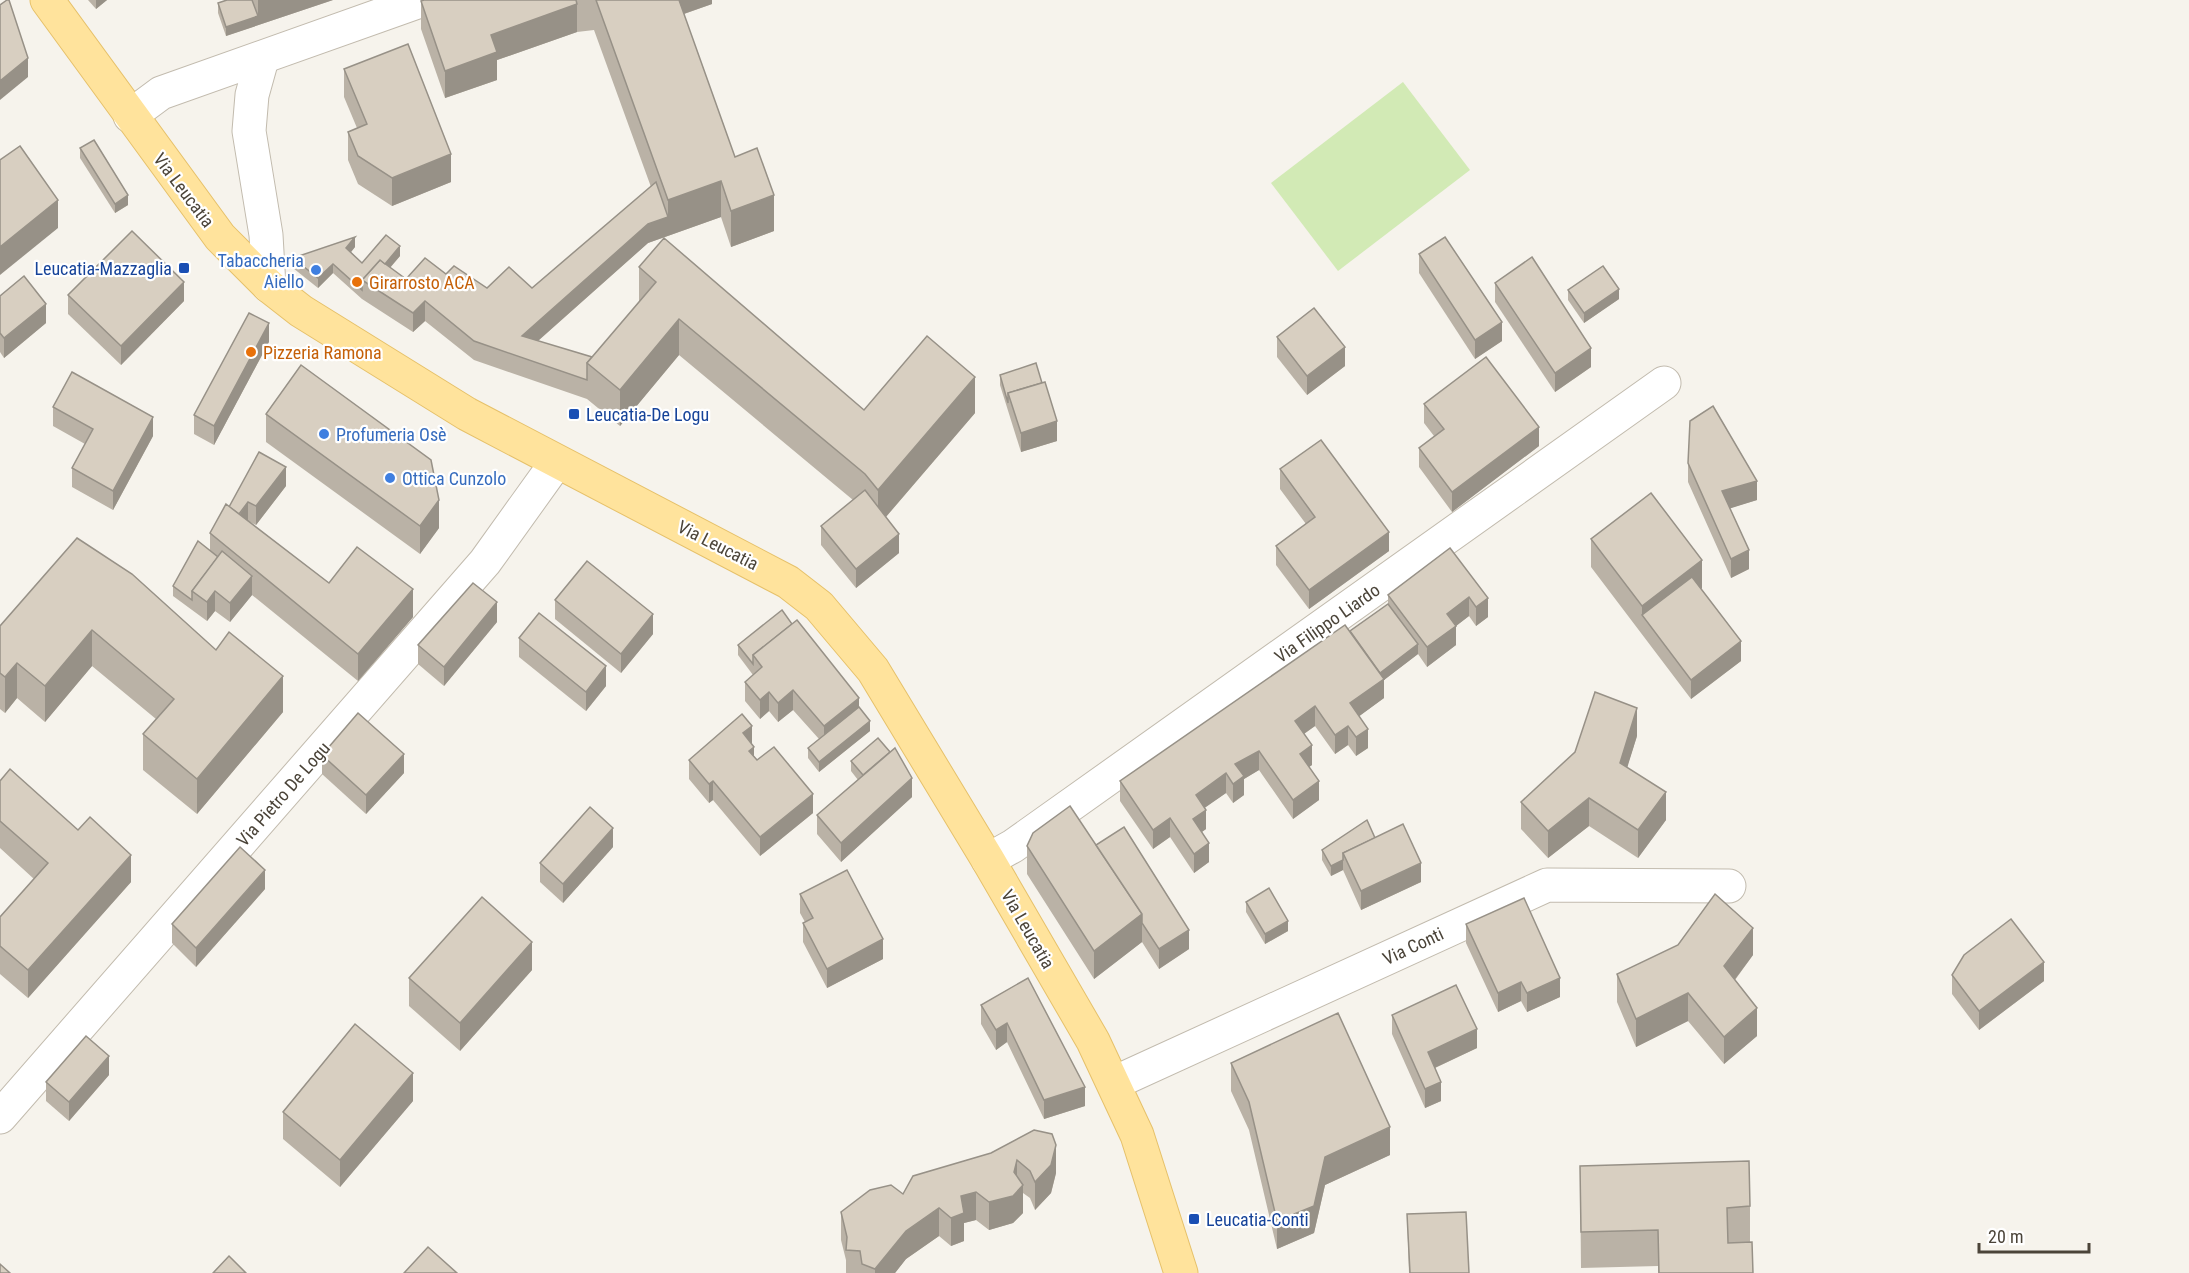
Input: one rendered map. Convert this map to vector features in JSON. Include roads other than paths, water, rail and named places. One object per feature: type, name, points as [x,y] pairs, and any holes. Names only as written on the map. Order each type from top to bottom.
[{"type":"main road","name":"Via Leucatia","points":[[47,0],[220,237],[269,286],[301,311],[379,361],[556,463],[749,560],[788,582],[819,606],[873,670],[988,860],[1093,1041],[1137,1135],[1181,1273]]},
{"type":"street","points":[[130,116],[161,93],[423,0]]},
{"type":"street","points":[[262,58],[252,95],[249,131],[266,235],[269,286]]},
{"type":"street","name":"Via Filippo Liardo","points":[[988,860],[1013,846],[1664,383]]},
{"type":"street","name":"Via Pietro De Logu","points":[[0,1117],[485,562],[556,463]]},
{"type":"street","name":"Via Conti","points":[[1114,1083],[1547,885],[1729,886]]},
{"type":"place","name":"Leucatia-Mazzaglia","points":[[184,268]]},
{"type":"place","name":"Tabaccheria Aiello","points":[[316,270]]},
{"type":"place","name":"Girarrosto ACA","points":[[357,282]]},
{"type":"place","name":"Pizzeria Ramona","points":[[251,352]]},
{"type":"place","name":"Leucatia-De Logu","points":[[574,414]]},
{"type":"place","name":"Profumeria Osè","points":[[324,434]]},
{"type":"place","name":"Ottica Cunzolo","points":[[390,478]]},
{"type":"place","name":"Leucatia-Conti","points":[[1194,1219]]}]
